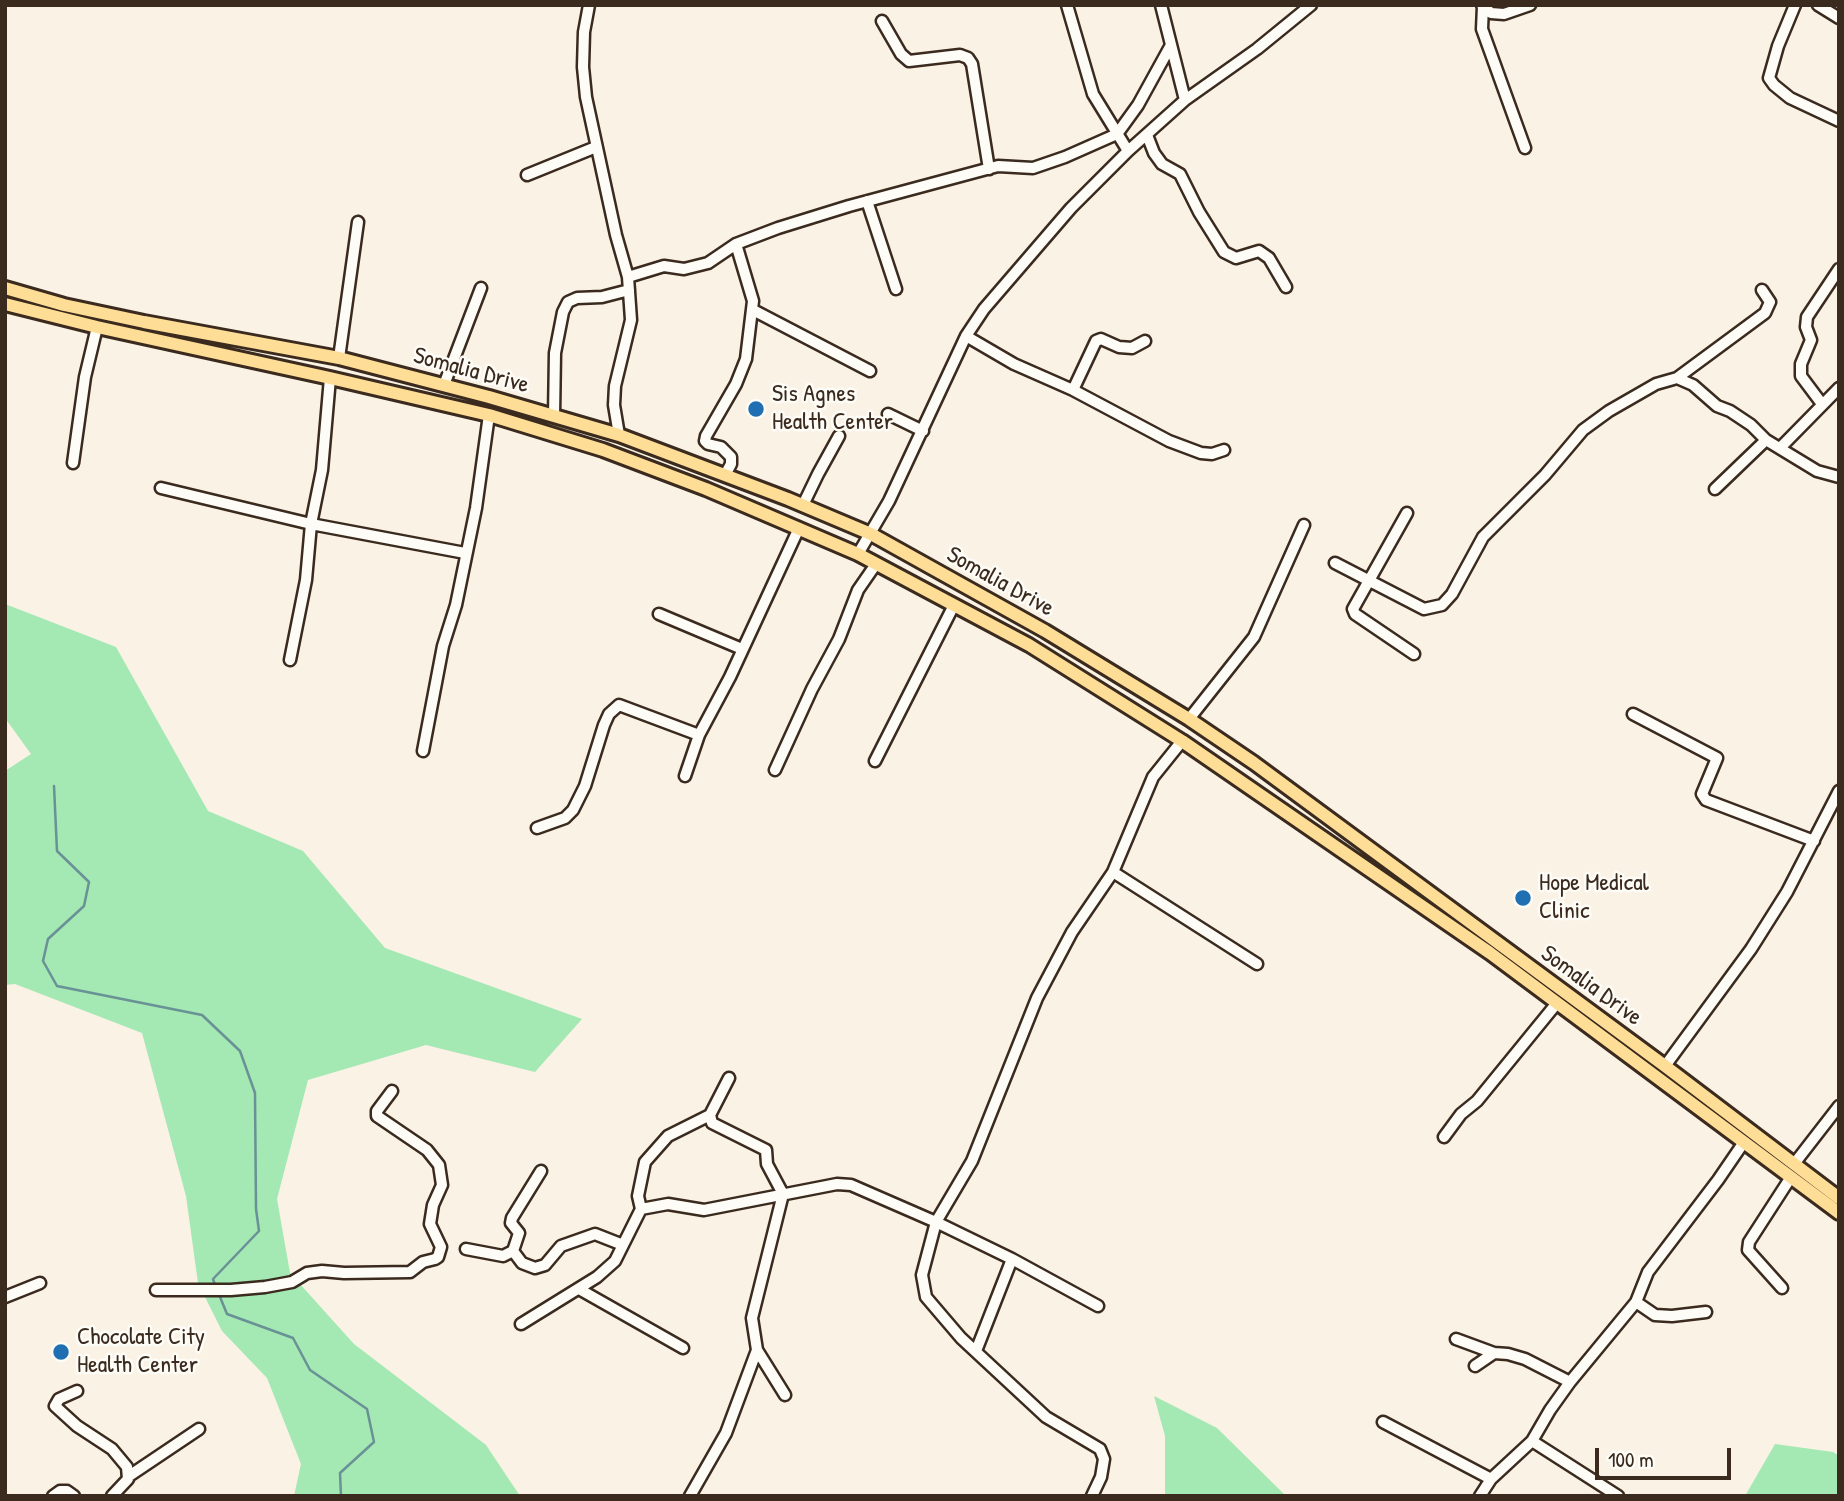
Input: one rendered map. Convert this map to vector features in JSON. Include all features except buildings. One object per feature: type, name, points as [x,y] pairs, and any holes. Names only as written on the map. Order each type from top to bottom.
[{"type":"main road","name":"Somalia Drive","points":[[5,288],[144,322],[339,358],[554,416],[619,435],[872,534],[1045,631],[1189,719],[1374,850],[1665,1066],[1793,1171],[1839,1213]]},
{"type":"main road","name":"Somalia Drive","points":[[6,305],[489,415],[603,450],[706,489],[858,554],[1029,645],[1182,741],[1406,894],[1744,1142],[1839,1198]]},
{"type":"street","points":[[589,5],[584,32],[586,97],[629,290],[631,320],[615,386],[614,405],[619,435]]},
{"type":"street","points":[[1067,5],[1093,94],[1128,151]]},
{"type":"street","points":[[1161,5],[1185,100]]},
{"type":"street","points":[[858,554],[872,534],[966,336],[984,309],[1071,208],[1128,151],[1185,100],[1311,5]]},
{"type":"street","points":[[1483,6],[1490,13],[1504,14],[1530,5]]},
{"type":"street","points":[[1795,5],[1778,46],[1769,78],[1790,98],[1839,121]]},
{"type":"street","points":[[1818,5],[1839,18]]},
{"type":"street","points":[[1483,6],[1482,29],[1525,148]]},
{"type":"street","points":[[882,21],[901,54],[909,61],[960,55],[968,58],[972,64],[989,169]]},
{"type":"street","points":[[628,277],[664,266],[684,269],[708,263],[736,244],[778,228],[867,201],[998,166],[1033,168],[1044,165],[1117,134],[1138,105],[1171,45]]},
{"type":"street","points":[[1147,135],[1162,164],[1180,174],[1199,212],[1224,252],[1236,258],[1259,251],[1269,258],[1286,287]]},
{"type":"street","points":[[527,174],[596,147]]},
{"type":"street","points":[[867,201],[896,289]]},
{"type":"street","points":[[339,358],[358,222]]},
{"type":"street","points":[[725,475],[731,464],[731,457],[721,447],[708,444],[706,436],[736,384],[746,359],[753,301],[736,244]]},
{"type":"street","points":[[1822,404],[1801,376],[1801,364],[1811,340],[1806,327],[1807,317],[1839,269]]},
{"type":"street","points":[[444,385],[481,288]]},
{"type":"street","points":[[554,416],[555,353],[562,312],[568,302],[576,298],[602,297],[629,290]]},
{"type":"street","points":[[1335,563],[1423,609],[1442,605],[1452,594],[1483,537],[1545,475],[1583,430],[1609,411],[1656,384],[1677,378],[1765,313],[1770,302],[1762,290]]},
{"type":"street","points":[[753,310],[870,371]]},
{"type":"street","points":[[73,463],[85,377],[97,327]]},
{"type":"street","points":[[966,336],[1014,364],[1073,390],[1179,445],[1201,453],[1212,454],[1224,450]]},
{"type":"street","points":[[1073,390],[1096,341],[1132,348],[1145,341]]},
{"type":"street","points":[[290,660],[306,580],[311,524],[327,438],[330,378]]},
{"type":"street","points":[[1677,378],[1693,385],[1717,406],[1751,425],[1766,440],[1817,471],[1839,477]]},
{"type":"street","points":[[1780,448],[1839,388]]},
{"type":"street","points":[[888,414],[923,431]]},
{"type":"street","points":[[423,751],[443,646],[456,605],[484,459],[489,415]]},
{"type":"street","points":[[803,505],[839,436]]},
{"type":"street","points":[[1715,489],[1766,440]]},
{"type":"street","points":[[161,488],[311,524],[466,553]]},
{"type":"street","points":[[1407,513],[1354,606],[1355,614],[1414,654]]},
{"type":"street","points":[[1189,719],[1254,637],[1304,525]]},
{"type":"street","points":[[685,776],[699,735],[799,528]]},
{"type":"street","points":[[775,770],[812,689],[839,639],[859,590],[876,564]]},
{"type":"street","points":[[875,761],[954,605]]},
{"type":"street","points":[[659,614],[741,649]]},
{"type":"street","points":[[537,828],[565,818],[573,810],[585,786],[604,725],[609,714],[619,705],[699,735]]},
{"type":"street","points":[[1633,714],[1717,758],[1702,794],[1706,800],[1814,841]]},
{"type":"street","points":[[1092,1496],[1101,1477],[1104,1460],[1100,1449],[1046,1417],[976,1352],[926,1297],[922,1275],[936,1222],[972,1161],[1037,998],[1072,932],[1113,872],[1153,777],[1182,741]]},
{"type":"street","points":[[1665,1066],[1751,949],[1787,892],[1839,792]]},
{"type":"street","points":[[1113,872],[1257,964]]},
{"type":"street","points":[[1444,1137],[1558,1003]]},
{"type":"street","points":[[521,1324],[597,1277],[615,1261],[641,1209],[638,1196],[645,1162],[668,1136],[710,1115],[729,1078]]},
{"type":"street","points":[[156,1290],[265,1287],[292,1282],[307,1273],[322,1271],[410,1272],[416,1265],[439,1256],[441,1247],[430,1224],[433,1205],[442,1185],[439,1165],[427,1150],[377,1116],[377,1111],[391,1091]]},
{"type":"street","points":[[1782,1288],[1748,1250],[1749,1242],[1793,1171],[1839,1106]]},
{"type":"street","points":[[710,1115],[712,1123],[766,1150],[767,1164],[783,1194],[752,1318],[757,1350],[785,1395]]},
{"type":"street","points":[[1480,1496],[1492,1479],[1532,1441],[1570,1382],[1636,1302],[1648,1272],[1718,1181],[1744,1142]]},
{"type":"street","points":[[466,1249],[503,1256],[513,1251],[519,1233],[511,1223],[512,1218],[541,1171]]},
{"type":"street","points":[[641,1209],[668,1204],[704,1210],[837,1184],[851,1185],[1012,1259],[1098,1306]]},
{"type":"street","points":[[513,1251],[522,1263],[535,1268],[545,1265],[561,1246],[595,1234],[623,1245]]},
{"type":"street","points":[[976,1352],[1012,1259]]},
{"type":"street","points":[[5,1297],[40,1283]]},
{"type":"street","points":[[579,1289],[683,1348]]},
{"type":"street","points":[[1636,1302],[1655,1315],[1706,1312]]},
{"type":"street","points":[[1456,1339],[1494,1353],[1525,1359],[1570,1382]]},
{"type":"street","points":[[690,1496],[726,1433],[757,1350]]},
{"type":"street","points":[[1475,1366],[1494,1353]]},
{"type":"street","points":[[77,1391],[59,1399],[55,1406],[77,1426],[112,1449],[127,1467],[129,1476]]},
{"type":"street","points":[[1383,1422],[1492,1479]]},
{"type":"street","points":[[112,1496],[129,1476],[199,1429]]},
{"type":"street","points":[[1532,1441],[1618,1496]]},
{"type":"street","points":[[53,1496],[60,1491],[67,1491],[74,1496]]},
{"type":"green space","points":[[5,604],[116,647],[208,811],[303,851],[385,948],[582,1019],[535,1072],[426,1045],[308,1080],[277,1199],[290,1273],[354,1344],[486,1445],[520,1496],[294,1496],[301,1464],[267,1378],[222,1331],[198,1283],[186,1196],[142,1033],[15,984],[5,985],[5,771],[31,754],[5,718]]},
{"type":"green space","points":[[1154,1396],[1217,1428],[1286,1496],[1165,1496],[1165,1436]]},
{"type":"green space","points":[[1775,1444],[1833,1452],[1839,1456],[1839,1496],[1745,1496]]},
{"type":"waterway","points":[[54,786],[57,851],[89,882],[84,906],[48,939],[43,961],[57,986],[202,1015],[240,1051],[255,1093],[256,1209],[259,1231],[213,1279],[215,1285]]},
{"type":"waterway","points":[[218,1292],[227,1314],[293,1338],[310,1370],[367,1409],[374,1442],[340,1473],[341,1496]]},
{"type":"place","name":"Sis Agnes Health Center","points":[[756,409]]},
{"type":"place","name":"Hope Medical Clinic","points":[[1523,898]]},
{"type":"place","name":"Chocolate City Health Center","points":[[61,1352]]}]
